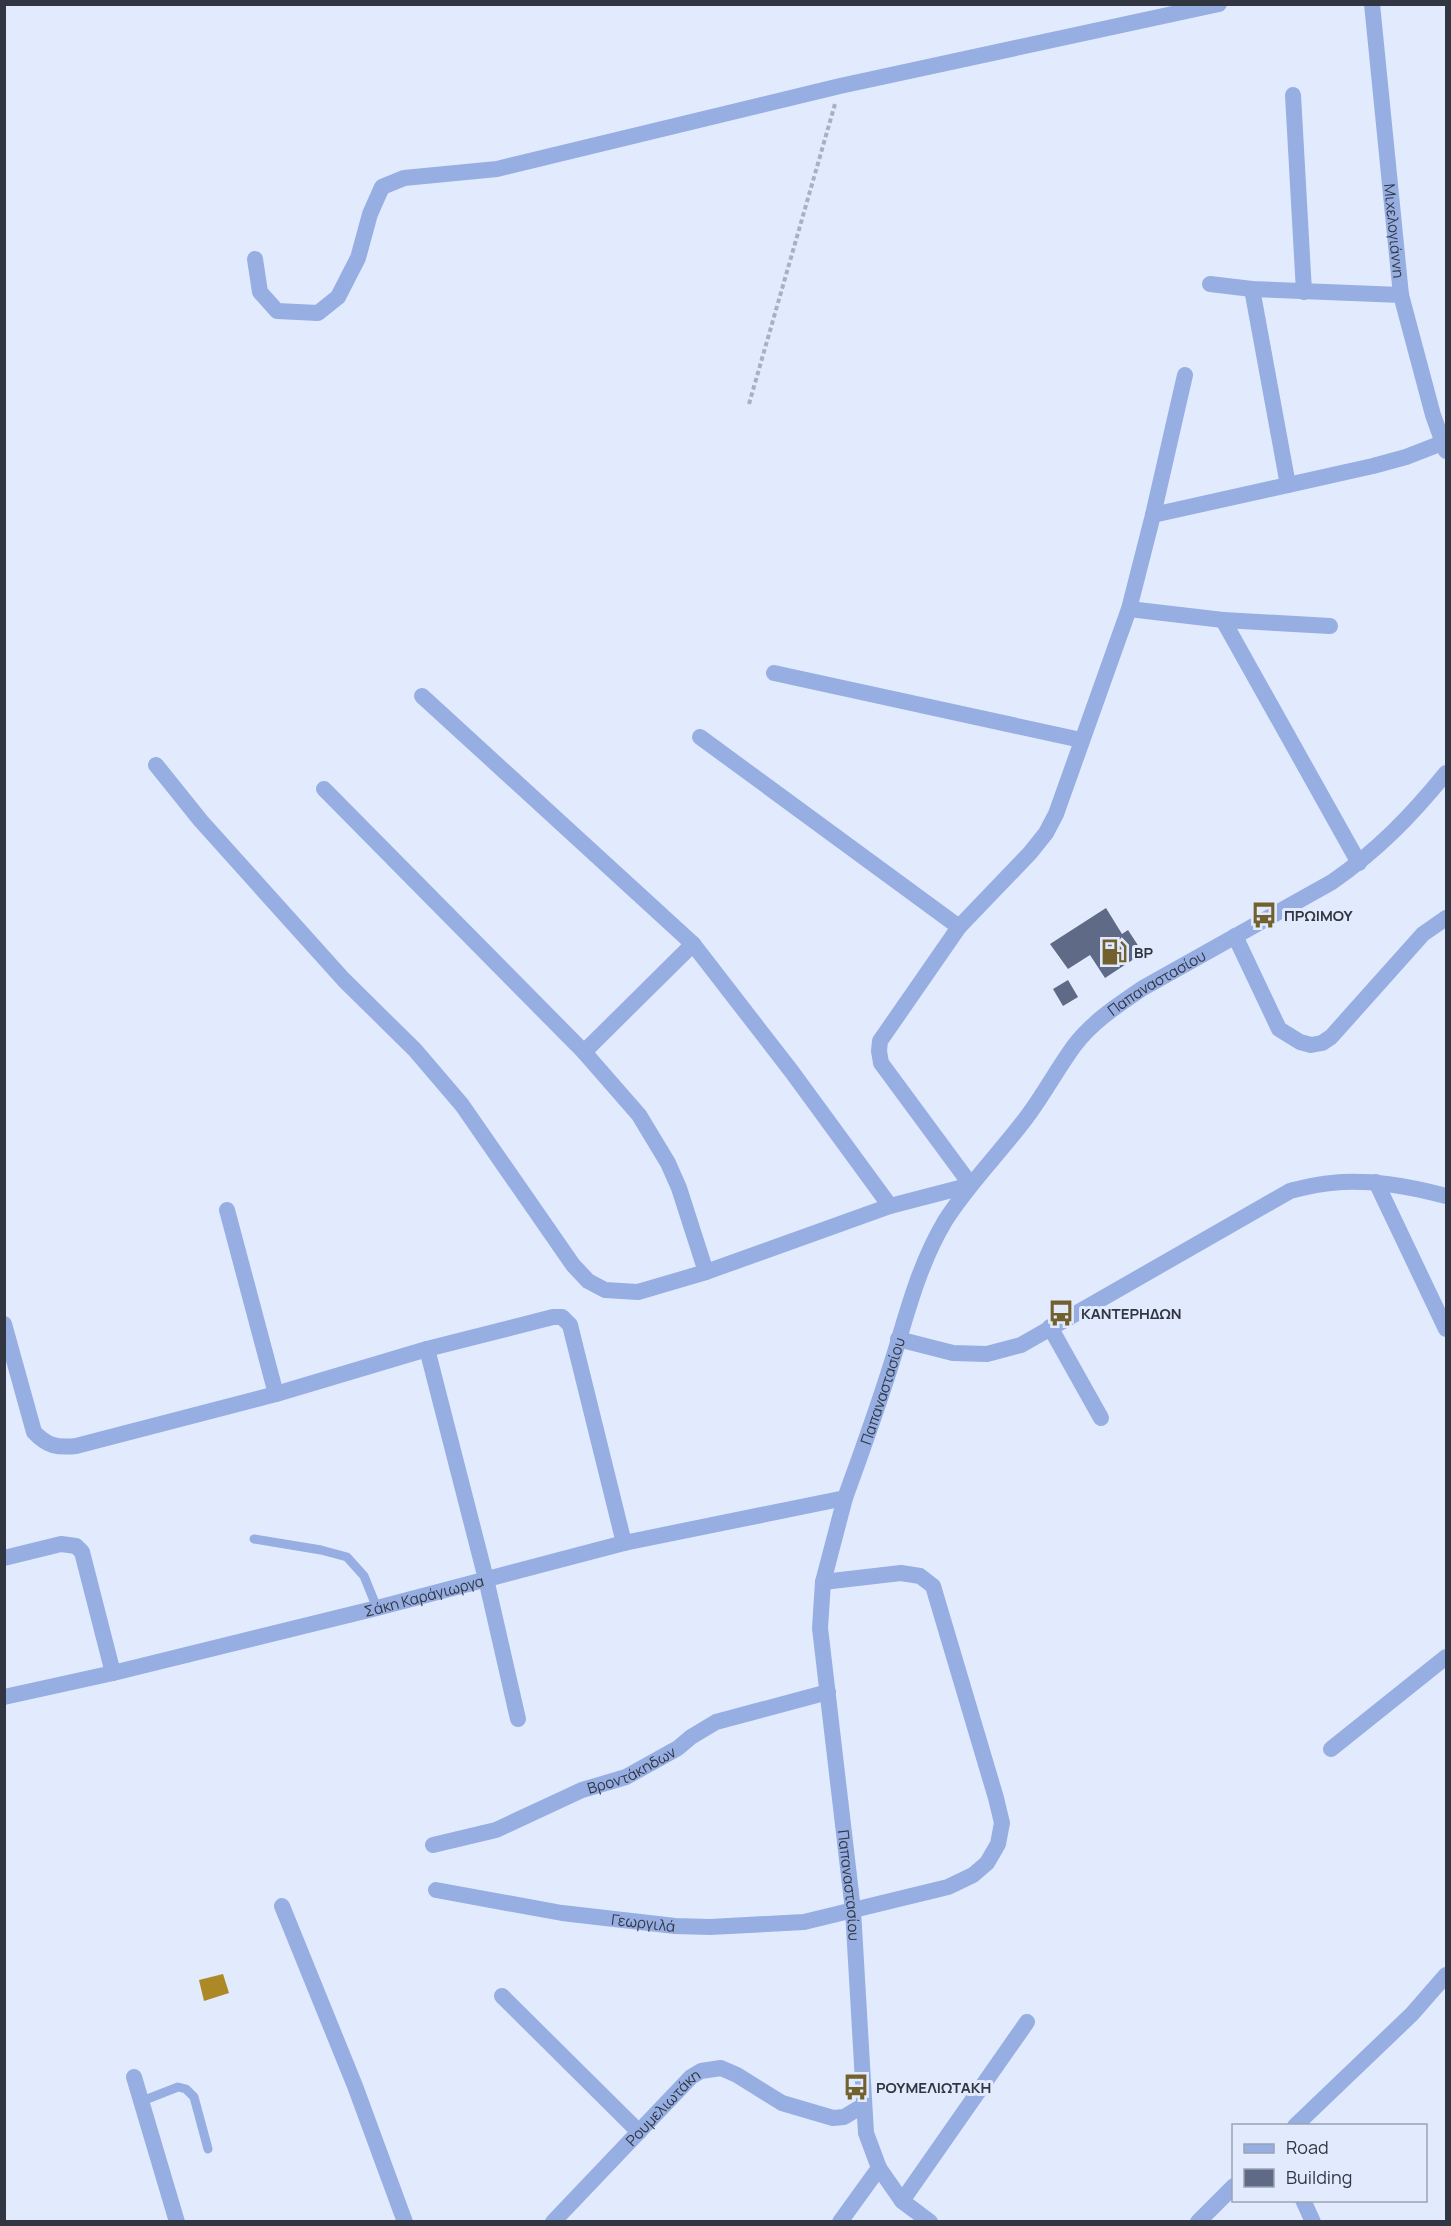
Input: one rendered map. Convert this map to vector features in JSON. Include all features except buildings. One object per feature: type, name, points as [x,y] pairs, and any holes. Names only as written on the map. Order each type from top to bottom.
[{"type":"street","points":[[255,259],[260,292],[278,311],[318,313],[338,297],[358,258],[370,214],[382,187],[404,178],[497,169],[840,86],[1219,4]]},
{"type":"street","name":"Μιχελογιάννη","points":[[1372,4],[1401,296],[1444,447]]},
{"type":"street","points":[[1293,95],[1304,292]]},
{"type":"street","points":[[1210,284],[1252,289],[1401,296]]},
{"type":"street","points":[[1252,289],[1288,485]]},
{"type":"street","points":[[156,765],[201,821],[344,980],[422,1058],[462,1105],[573,1265],[588,1281],[605,1290],[638,1292],[706,1272],[890,1206],[970,1185],[881,1063],[880,1041],[959,927],[1030,854],[1046,833],[1059,806],[1129,609],[1185,375]]},
{"type":"street","points":[[1153,515],[1444,447]]},
{"type":"street","points":[[1129,609],[1223,620],[1330,626]]},
{"type":"street","points":[[1223,620],[1359,863]]},
{"type":"street","points":[[774,674],[1081,740]]},
{"type":"street","points":[[422,696],[693,944],[792,1072],[890,1206]]},
{"type":"street","points":[[700,737],[959,927]]},
{"type":"street","name":"Παπαναστασίου","points":[[930,2222],[902,2201],[879,2168],[866,2133],[853,1910],[820,1629],[823,1582],[845,1498],[908,1304],[926,1257],[945,1222],[970,1185],[996,1158],[1030,1112],[1075,1045],[1093,1026],[1117,1005],[1143,988],[1332,882],[1359,863],[1385,842],[1415,811],[1446,773]]},
{"type":"street","points":[[324,789],[584,1052],[639,1114],[668,1163],[679,1188],[706,1272]]},
{"type":"street","points":[[1235,936],[1279,1029],[1300,1042],[1311,1045],[1322,1043],[1331,1036],[1423,934],[1446,918]]},
{"type":"street","points":[[584,1052],[693,944]]},
{"type":"street","points":[[1376,1182],[1446,1329]]},
{"type":"street","points":[[898,1339],[953,1353],[987,1354],[1022,1344],[1290,1191],[1330,1183],[1376,1182],[1413,1187],[1446,1196]]},
{"type":"street","points":[[227,1210],[276,1394]]},
{"type":"street","points":[[4,1324],[34,1432],[43,1442],[57,1448],[76,1446],[276,1394],[427,1349],[553,1317],[562,1317],[570,1325],[624,1543]]},
{"type":"street","points":[[1050,1327],[1101,1418]]},
{"type":"street","points":[[427,1349],[486,1580],[518,1719]]},
{"type":"street","name":"Σάκη Καράγιωργα","points":[[4,1697],[113,1673],[377,1608],[624,1543],[845,1498]]},
{"type":"street","points":[[4,1558],[61,1544],[76,1546],[82,1552],[113,1673]]},
{"type":"street","name":"Γεωργιλά","points":[[436,1890],[562,1913],[675,1926],[710,1927],[804,1922],[948,1887],[973,1875],[987,1863],[998,1845],[1002,1823],[933,1586],[920,1576],[901,1573],[823,1582]]},
{"type":"street","points":[[1331,1749],[1446,1657]]},
{"type":"street","name":"Βροντάκηδων","points":[[433,1845],[496,1830],[582,1790],[626,1777],[678,1749],[691,1737],[716,1722],[828,1692]]},
{"type":"street","points":[[282,1906],[355,2086],[405,2222]]},
{"type":"street","points":[[1297,2124],[1412,2014],[1446,1975]]},
{"type":"street","points":[[502,1996],[639,2132]]},
{"type":"street","points":[[902,2201],[1028,2022]]},
{"type":"street","name":"Ρουμελιωτάκη","points":[[553,2222],[691,2077],[701,2071],[721,2068],[737,2075],[782,2103],[833,2118],[844,2117],[864,2105]]},
{"type":"street","points":[[134,2076],[177,2222]]},
{"type":"street","points":[[840,2222],[879,2168]]},
{"type":"street","points":[[1198,2222],[1232,2187]]},
{"type":"street","points":[[1304,2202],[1314,2222]]},
{"type":"lane","points":[[254,1539],[321,1550],[347,1557],[364,1575],[377,1608]]},
{"type":"lane","points":[[142,2102],[178,2087],[186,2089],[194,2097],[207,2149]]},
{"type":"path","points":[[749,404],[840,86]]},
{"type":"shaded area","points":[[223,1974],[229,1993],[204,2001],[199,1980]]},
{"type":"place","name":"ΠΡΩΙΜΟΥ","points":[[1264,915]]},
{"type":"place","name":"BP","points":[[1114,952]]},
{"type":"place","name":"ΚΑΝΤΕΡΗΔΩΝ","points":[[1061,1313]]},
{"type":"place","name":"ΡΟΥΜΕΛΙΩΤΑΚΗ","points":[[856,2087]]}]
